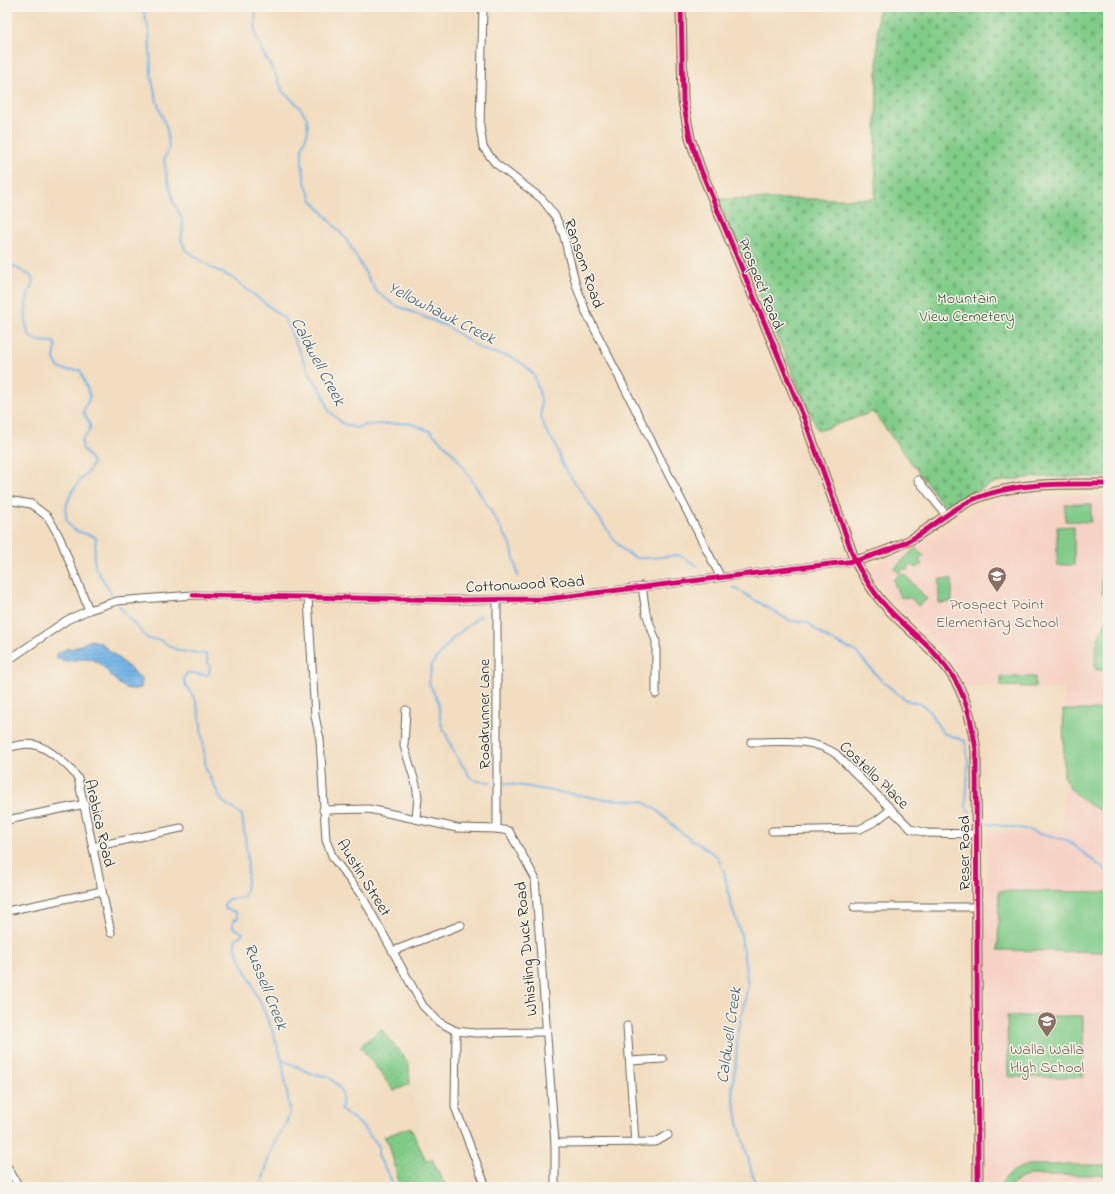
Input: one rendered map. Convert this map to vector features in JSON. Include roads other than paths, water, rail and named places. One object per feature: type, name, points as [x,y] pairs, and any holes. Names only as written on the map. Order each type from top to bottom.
[{"type":"main road","name":"Prospect Road","points":[[681,7],[683,101],[690,138],[804,418],[855,561]]},
{"type":"main road","points":[[855,561],[886,552],[912,539],[946,515],[980,496],[1028,486],[1108,484]]},
{"type":"main road","name":"Reser Road","points":[[855,561],[867,582],[883,602],[932,649],[946,666],[956,680],[968,706],[976,750],[978,1187]]},
{"type":"street","name":"Ransom Road","points":[[483,7],[480,126],[483,147],[495,163],[542,199],[555,216],[563,233],[576,286],[586,312],[720,576]]},
{"type":"street","points":[[918,480],[946,515]]},
{"type":"street","points":[[7,500],[32,504],[48,517],[59,536],[89,610]]},
{"type":"street","name":"Cottonwood Road","points":[[7,661],[68,620],[89,610],[118,601],[194,595],[497,600],[546,598],[855,561]]},
{"type":"street","points":[[642,586],[646,613],[656,641],[656,694]]},
{"type":"street","name":"Austin Street","points":[[308,598],[315,716],[320,739],[323,810],[326,840],[333,858],[362,896],[423,1006],[439,1022],[456,1031],[475,1033],[546,1032]]},
{"type":"street","name":"Roadrunner Lane","points":[[497,600],[497,828]]},
{"type":"street","points":[[406,710],[404,746],[418,798],[416,818]]},
{"type":"street","name":"Costello Place","points":[[751,742],[813,742],[836,754],[890,810],[911,828],[927,833],[976,834]]},
{"type":"street","name":"Arabica Road","points":[[7,748],[37,744],[46,748],[72,770],[78,778],[85,804],[111,933]]},
{"type":"street","points":[[7,820],[85,804]]},
{"type":"street","points":[[323,810],[370,809],[457,828],[497,828]]},
{"type":"street","points":[[772,831],[860,829],[876,821],[890,810]]},
{"type":"street","points":[[93,847],[181,828]]},
{"type":"street","name":"Whistling Duck Road","points":[[497,828],[509,831],[535,878],[555,1143],[555,1187]]},
{"type":"street","points":[[7,911],[102,891]]},
{"type":"street","points":[[854,907],[976,907]]},
{"type":"street","points":[[393,951],[461,925]]},
{"type":"street","points":[[627,1026],[635,1143]]},
{"type":"street","points":[[456,1031],[455,1107],[486,1187]]},
{"type":"street","points":[[630,1061],[663,1059]]},
{"type":"street","points":[[555,1143],[656,1142],[668,1135]]},
{"type":"street","points":[[7,1166],[18,1186]]},
{"type":"water","points":[[91,640],[101,643],[142,679],[141,688],[133,689],[121,685],[102,665],[96,661],[86,659],[66,661],[56,657],[57,654],[68,648],[72,649]]},
{"type":"waterway","name":"Caldwell Creek","points":[[140,7],[143,10],[149,30],[151,75],[157,102],[167,129],[169,148],[164,160],[167,177],[174,204],[182,218],[183,229],[181,240],[186,250],[212,268],[231,277],[284,318],[311,376],[322,391],[329,411],[343,424],[356,428],[365,425],[409,423],[430,431],[453,453],[470,477],[511,545],[518,576]]},
{"type":"waterway","name":"Yellowhawk Creek","points":[[256,7],[255,33],[264,55],[277,77],[283,92],[298,105],[307,118],[308,131],[302,148],[302,163],[305,182],[312,200],[346,239],[376,291],[393,304],[446,326],[483,350],[511,357],[523,364],[534,375],[541,399],[541,417],[544,427],[556,446],[562,464],[615,541],[625,552],[636,558],[679,555],[697,566]]},
{"type":"waterway","name":"Russell Creek","points":[[7,262],[32,277],[33,283],[28,295],[26,311],[27,327],[32,338],[43,342],[54,342],[56,346],[54,359],[59,368],[67,370],[80,370],[90,396],[83,412],[90,424],[90,430],[82,440],[82,448],[93,462],[91,468],[69,498],[66,516],[68,522],[74,530],[96,538],[94,560],[96,569],[112,594]]},
{"type":"waterway","name":"Yellowhawk Creek","points":[[733,587],[785,618],[792,621],[807,622],[825,637],[856,652],[879,678],[895,692],[906,700],[923,705],[929,711],[943,733],[965,741],[968,760],[966,807],[970,812]]},
{"type":"waterway","name":"Russell Creek","points":[[119,605],[148,639],[160,640],[175,649],[182,651],[206,654],[210,669],[208,675],[187,673],[184,678],[185,684],[196,701],[200,718],[206,769],[222,801],[242,815],[248,867],[244,897],[228,899],[224,904],[225,909],[236,912],[238,918],[233,921],[233,927],[243,933],[235,940],[235,946],[271,1027],[282,1060],[315,1075],[328,1076],[339,1087],[342,1094],[341,1110],[359,1123],[379,1146],[378,1156],[392,1181],[390,1187]]},
{"type":"waterway","name":"Caldwell Creek","points":[[481,615],[453,638],[432,664],[429,683],[438,701],[441,723],[454,752],[470,777],[477,781],[491,782]]},
{"type":"waterway","name":"Caldwell Creek","points":[[504,783],[602,799],[642,801],[658,811],[679,831],[718,857],[724,872],[730,901],[741,935],[748,986],[738,1031],[732,1089],[738,1122],[756,1187]]},
{"type":"waterway","name":"Yellowhawk Creek","points":[[988,824],[1025,829],[1043,835],[1067,840],[1108,872]]},
{"type":"waterway","points":[[261,1187],[269,1156],[277,1136],[286,1124],[290,1112],[282,1060]]},
{"type":"place","name":"Prospect Point Elementary School","points":[[997,593]]},
{"type":"place","name":"Walla Walla High School","points":[[1047,1038]]},
{"type":"park label","name":"Mountain View Cemetery","points":[[967,306]]}]
